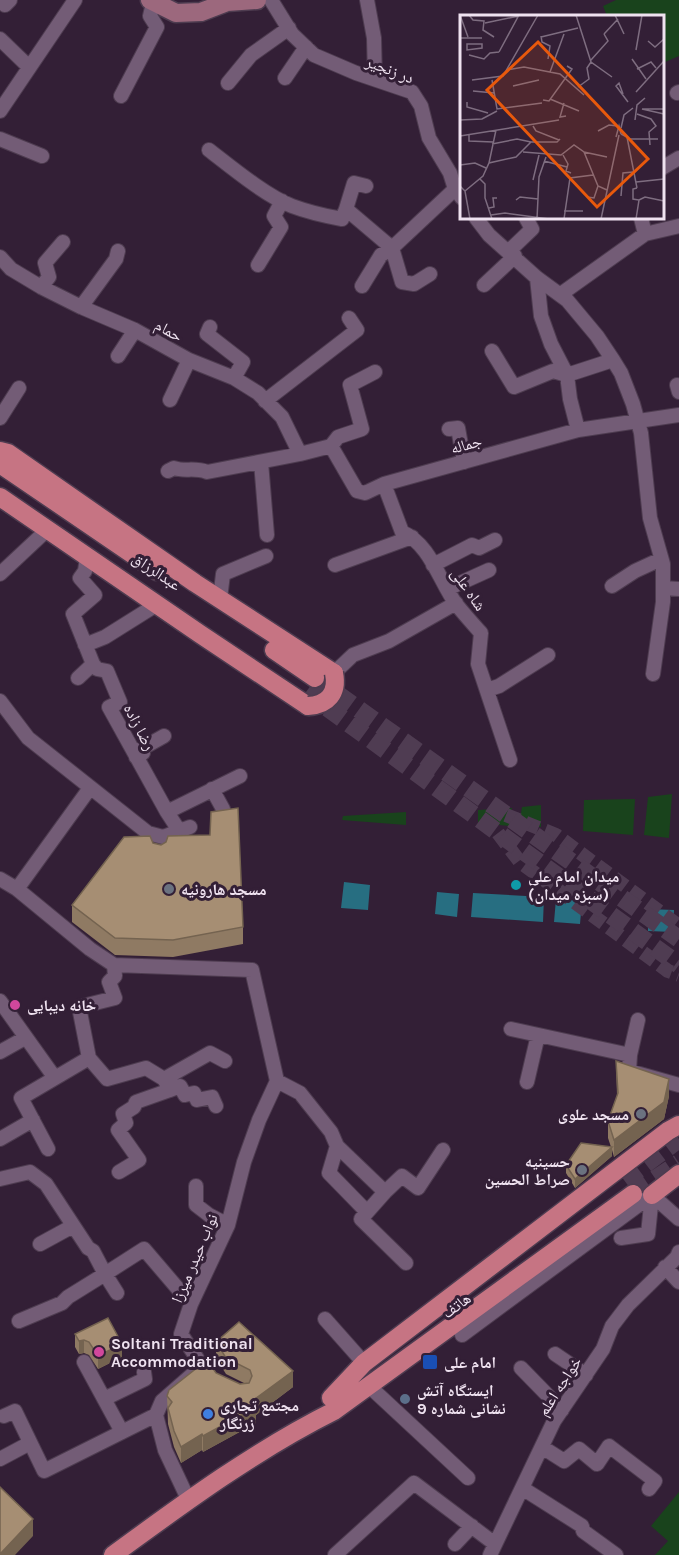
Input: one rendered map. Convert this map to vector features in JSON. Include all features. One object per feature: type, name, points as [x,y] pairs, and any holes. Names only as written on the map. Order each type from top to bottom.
[{"type":"main road","points":[[0,451],[8,453],[220,599],[333,673],[335,689],[329,699],[320,705],[310,692],[156,604],[0,497]]},
{"type":"main road","name":"عبدالرزاق","points":[[0,464],[310,692]]},
{"type":"main road","name":"عبدالرزاق","points":[[0,485],[310,692]]},
{"type":"main road","points":[[331,1398],[364,1363],[674,1128]]},
{"type":"main road","points":[[636,1190],[679,1174]]},
{"type":"main road","name":"هاتف","points":[[113,1555],[291,1433],[334,1411],[636,1190]]},
{"type":"main road","name":"هاتف","points":[[291,1433],[331,1398],[636,1190]]},
{"type":"street","points":[[1,0],[5,5],[14,2]]},
{"type":"street","points":[[0,111],[75,0]]},
{"type":"street","points":[[121,96],[157,27],[150,16],[152,1],[176,13],[201,12],[227,2],[257,0]]},
{"type":"street","name":"در زنجیر","points":[[271,0],[289,28],[314,54],[412,92],[421,106],[429,138],[450,173],[458,193]]},
{"type":"street","points":[[367,0],[374,38],[375,79]]},
{"type":"street","points":[[228,83],[251,55],[289,28]]},
{"type":"street","points":[[0,39],[29,67]]},
{"type":"street","points":[[285,78],[306,47]]},
{"type":"street","points":[[0,139],[42,156]]},
{"type":"street","points":[[209,150],[240,174],[282,201],[311,213],[342,219],[354,183],[366,186]]},
{"type":"street","points":[[664,167],[679,158]]},
{"type":"street","points":[[450,173],[460,166]]},
{"type":"street","points":[[362,286],[381,255],[458,193]]},
{"type":"street","points":[[258,265],[281,227],[274,216],[282,201]]},
{"type":"street","points":[[346,209],[392,248],[402,282],[414,284],[430,274]]},
{"type":"street","points":[[477,219],[489,234],[537,278],[561,294],[597,336],[621,373],[638,420],[650,518],[661,559],[663,588],[660,633],[653,674]]},
{"type":"street","points":[[484,285],[532,229],[527,219]]},
{"type":"street","points":[[641,219],[645,234]]},
{"type":"street","points":[[561,294],[645,234],[679,226]]},
{"type":"street","points":[[41,287],[49,277],[45,263],[63,242]]},
{"type":"street","points":[[81,307],[116,259],[118,251]]},
{"type":"street","name":"حمام","points":[[0,257],[11,269],[41,287],[135,330],[189,360],[234,378],[258,393],[282,417],[300,454]]},
{"type":"street","points":[[537,278],[541,316],[551,344],[567,375],[578,430]]},
{"type":"street","points":[[265,401],[353,324]]},
{"type":"street","points":[[210,327],[207,334],[243,362],[234,378]]},
{"type":"street","points":[[118,356],[135,330]]},
{"type":"street","points":[[492,351],[514,387],[553,371],[567,375],[613,360]]},
{"type":"street","points":[[170,400],[189,360]]},
{"type":"street","points":[[168,471],[174,468],[180,470],[196,468],[207,472],[331,446],[338,437],[362,429],[350,385],[375,372]]},
{"type":"street","points":[[0,418],[19,388]]},
{"type":"street","name":"جماله","points":[[331,446],[357,491],[364,494],[384,484],[578,430],[679,415]]},
{"type":"street","points":[[449,429],[459,428],[464,462]]},
{"type":"street","points":[[261,462],[267,535]]},
{"type":"street","name":"شاه علی","points":[[384,484],[402,532],[412,537],[425,552],[456,603],[481,633],[478,664],[510,760]]},
{"type":"street","points":[[0,574],[47,530]]},
{"type":"street","points":[[335,565],[412,537]]},
{"type":"street","points":[[433,565],[472,545],[479,548],[495,540]]},
{"type":"street","name":"رضا زاده","points":[[87,557],[85,571],[80,578],[95,595],[73,614],[93,664],[97,669],[107,671],[120,702],[109,707],[167,812],[185,830],[163,837]]},
{"type":"street","points":[[220,599],[223,574],[260,559]]},
{"type":"street","points":[[612,586],[635,571],[661,559]]},
{"type":"street","points":[[447,589],[489,570]]},
{"type":"street","points":[[663,588],[679,589]]},
{"type":"street","points":[[333,673],[353,655],[389,641],[456,603]]},
{"type":"street","points":[[85,645],[105,637],[156,604]]},
{"type":"street","points":[[487,690],[499,686],[548,655]]},
{"type":"street","points":[[78,678],[93,664]]},
{"type":"street","points":[[0,701],[28,738],[148,832],[163,837],[159,853]]},
{"type":"street","points":[[136,757],[143,753],[141,749],[164,736]]},
{"type":"street","points":[[167,812],[240,776]]},
{"type":"street","points":[[17,889],[90,788]]},
{"type":"street","points":[[212,789],[223,809]]},
{"type":"street","points":[[0,879],[17,889],[90,949],[114,964],[252,970],[277,1081],[300,1093],[332,1132],[337,1146],[386,1192]]},
{"type":"street","points":[[114,964],[115,976],[109,982],[115,998],[79,1007],[88,1058],[107,1079],[146,1068],[167,1084],[180,1086],[185,1095],[194,1093],[197,1100],[212,1097],[216,1106]]},
{"type":"street","points":[[0,1001],[55,1078]]},
{"type":"street","points":[[638,1020],[628,1071],[679,1085]]},
{"type":"street","points":[[511,1029],[630,1055]]},
{"type":"street","points":[[527,1082],[538,1035]]},
{"type":"street","points":[[0,1052],[25,1038]]},
{"type":"street","points":[[119,1172],[139,1160],[118,1130],[126,1123],[123,1114],[134,1107],[136,1102],[167,1084],[210,1053],[225,1061]]},
{"type":"street","points":[[48,1149],[21,1098],[88,1058]]},
{"type":"street","name":"نواب حیدر میرزا","points":[[202,1366],[181,1334],[191,1304],[228,1224],[244,1162],[259,1120],[277,1081]]},
{"type":"street","points":[[0,1139],[33,1120]]},
{"type":"street","points":[[337,1146],[329,1173],[367,1212]]},
{"type":"street","points":[[406,1263],[361,1219],[402,1176],[418,1188],[443,1150]]},
{"type":"street","points":[[0,1179],[30,1172],[45,1184],[88,1248],[93,1251],[117,1293]]},
{"type":"street","points":[[196,1186],[196,1205],[208,1215],[228,1224]]},
{"type":"street","points":[[636,1190],[679,1219]]},
{"type":"street","points":[[621,1238],[648,1234],[636,1190]]},
{"type":"street","points":[[462,1335],[636,1190]]},
{"type":"street","points":[[40,1244],[74,1226]]},
{"type":"street","points":[[19,1321],[62,1303],[144,1249],[191,1304]]},
{"type":"street","name":"خواجه اعلم","points":[[496,1551],[522,1488],[554,1421],[603,1349],[612,1326],[628,1305],[679,1252]]},
{"type":"street","points":[[665,1267],[679,1282]]},
{"type":"street","points":[[325,1319],[364,1363]]},
{"type":"street","points":[[555,1354],[586,1375]]},
{"type":"street","points":[[84,1362],[122,1432]]},
{"type":"street","points":[[189,1501],[165,1450],[156,1415],[162,1401],[202,1366],[211,1365],[215,1373]]},
{"type":"street","points":[[520,1368],[562,1410]]},
{"type":"street","points":[[104,1399],[145,1378],[144,1372]]},
{"type":"street","points":[[369,1386],[468,1478]]},
{"type":"street","points":[[4,1416],[15,1411],[44,1471],[156,1415]]},
{"type":"street","points":[[0,1459],[30,1443]]},
{"type":"street","points":[[542,1447],[564,1461],[579,1449],[597,1464],[609,1446],[656,1481],[649,1489]]},
{"type":"street","points":[[335,1555],[414,1483],[471,1526],[496,1551]]},
{"type":"street","points":[[522,1488],[582,1526],[583,1532],[616,1555]]},
{"type":"street","points":[[455,1544],[471,1526]]},
{"type":"green space","points":[[616,0],[679,0],[679,56],[664,63],[664,15],[607,15],[603,6]]},
{"type":"green space","points":[[672,794],[669,838],[644,835],[648,797]]},
{"type":"green space","points":[[635,799],[633,835],[583,831],[584,800]]},
{"type":"green space","points":[[541,805],[541,827],[519,826],[522,807]]},
{"type":"green space","points":[[512,808],[511,826],[478,823],[478,810]]},
{"type":"green space","points":[[406,812],[406,825],[342,820],[343,816]]},
{"type":"green space","points":[[679,1492],[679,1555],[655,1555],[668,1541],[651,1526]]},
{"type":"water","points":[[344,882],[370,885],[368,910],[341,908]]},
{"type":"water","points":[[437,892],[459,894],[457,917],[435,914]]},
{"type":"water","points":[[473,893],[544,897],[543,922],[471,917]]},
{"type":"water","points":[[556,899],[582,901],[580,924],[554,922]]},
{"type":"water","points":[[648,909],[674,910],[673,932],[648,931]]},
{"type":"building","name":"مسجد هارونیه","points":[[238,808],[243,927],[173,940],[115,938],[72,905],[124,837],[150,836],[153,843],[161,845],[166,842],[168,836],[210,835],[211,812]]},
{"type":"building","name":"مسجد علوی","points":[[616,1061],[669,1079],[664,1102],[614,1140],[608,1121],[618,1093]]},
{"type":"building","points":[[581,1143],[612,1147],[575,1179],[566,1165]]},
{"type":"building","points":[[108,1318],[122,1344],[98,1356],[89,1342],[79,1341],[75,1334]]},
{"type":"building","points":[[239,1322],[293,1371],[251,1402],[256,1407],[181,1447],[168,1408],[172,1402],[167,1396],[169,1390],[207,1360],[216,1373],[240,1384],[249,1383],[252,1376],[250,1370],[226,1358],[216,1342]]},
{"type":"building","points":[[0,1487],[33,1519],[0,1554]]},
{"type":"tunnel","points":[[315,678],[679,939]]},
{"type":"tunnel","points":[[306,692],[679,965]]},
{"type":"tunnel","points":[[506,815],[556,835],[679,926]]},
{"type":"tunnel","points":[[498,833],[520,862],[668,971],[679,975]]},
{"type":"tunnel","points":[[624,1180],[679,1139]]},
{"type":"tunnel","points":[[633,1194],[679,1163]]},
{"type":"place","name":"میدان امام علی (سبزه میدان)","points":[[516,885]]},
{"type":"place","name":"مسجد هارونیه","points":[[169,889]]},
{"type":"place","name":"خانه دیبایی","points":[[15,1005]]},
{"type":"place","name":"مسجد علوی","points":[[641,1114]]},
{"type":"place","name":"حسینیه صراط الحسین","points":[[582,1170]]},
{"type":"place","name":"Soltani Traditional Accommodation","points":[[99,1352]]},
{"type":"place","name":"امام علی","points":[[430,1362]]},
{"type":"place","name":"ایستگاه آتش نشانی شماره 9","points":[[405,1399]]},
{"type":"place","name":"مجتمع تجاری زرنگار","points":[[208,1414]]}]
